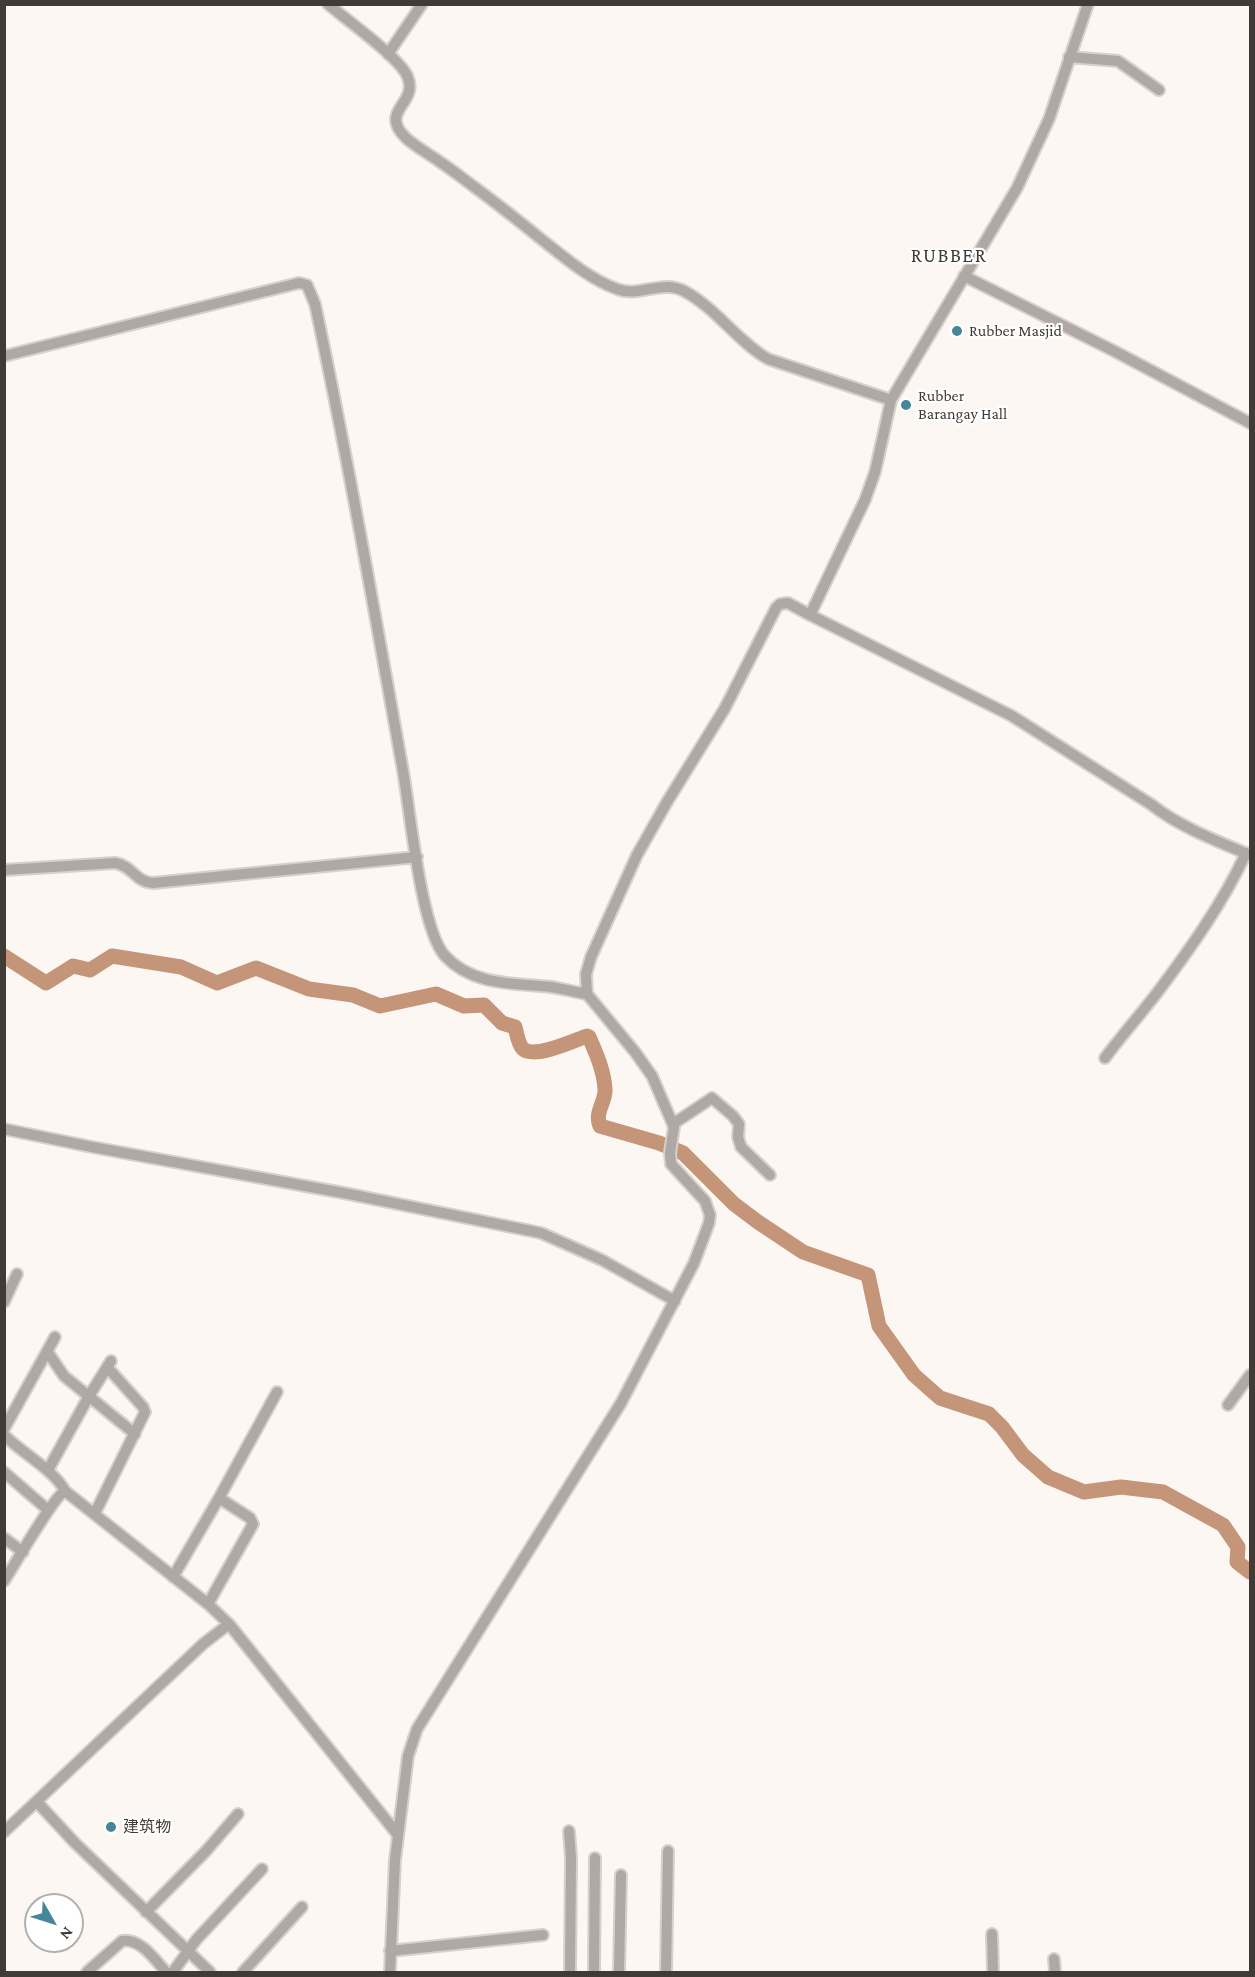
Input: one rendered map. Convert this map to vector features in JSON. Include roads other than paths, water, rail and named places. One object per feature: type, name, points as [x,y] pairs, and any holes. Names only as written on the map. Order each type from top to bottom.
[{"type":"street","points":[[328,4],[397,62],[408,78],[408,92],[394,123],[398,130],[409,141],[444,164],[571,262],[618,290],[629,291],[659,286],[679,288],[696,299],[753,349],[768,359],[891,400]]},
{"type":"street","points":[[388,54],[422,4]]},
{"type":"street","points":[[810,615],[866,500],[891,400],[1017,188],[1049,119],[1088,4]]},
{"type":"street","points":[[1069,57],[1118,61],[1159,90]]},
{"type":"street","points":[[964,276],[1251,423]]},
{"type":"street","points":[[4,356],[299,283],[308,285],[315,304],[327,360],[356,510],[421,886],[438,947],[453,963],[479,978],[496,982],[553,987],[586,994]]},
{"type":"street","points":[[390,1972],[393,1883],[408,1756],[412,1741],[420,1724],[607,1428],[675,1301],[707,1232],[710,1215],[702,1195],[673,1168],[670,1154],[674,1137],[673,1124],[648,1071],[586,994],[586,974],[591,957],[637,855],[725,708],[780,604],[788,603],[1012,716],[1152,805],[1164,815],[1248,854],[1227,892],[1201,931],[1158,991],[1105,1058]]},
{"type":"street","points":[[4,870],[115,863],[126,865],[142,880],[153,883],[417,857]]},
{"type":"street","points":[[673,1124],[712,1098],[733,1116],[738,1124],[741,1147],[770,1175]]},
{"type":"street","points":[[4,1129],[541,1233],[602,1260],[675,1301]]},
{"type":"street","points":[[4,1302],[17,1274]]},
{"type":"street","points":[[4,1430],[54,1337]]},
{"type":"street","points":[[47,1351],[64,1376],[135,1434]]},
{"type":"street","points":[[48,1470],[109,1365],[143,1407],[145,1413],[95,1513]]},
{"type":"street","points":[[1228,1405],[1251,1375]]},
{"type":"street","points":[[173,1576],[277,1392]]},
{"type":"street","points":[[4,1435],[48,1470],[65,1491],[208,1604],[229,1624],[398,1836]]},
{"type":"street","points":[[4,1472],[48,1510]]},
{"type":"street","points":[[4,1581],[58,1495],[65,1491]]},
{"type":"street","points":[[208,1604],[253,1524],[250,1518],[219,1498]]},
{"type":"street","points":[[4,1538],[23,1552]]},
{"type":"street","points":[[4,1832],[203,1644],[229,1624]]},
{"type":"street","points":[[37,1802],[75,1843],[210,1972]]},
{"type":"street","points":[[146,1912],[206,1851],[238,1814]]},
{"type":"street","points":[[569,1831],[570,1972]]},
{"type":"street","points":[[666,1972],[668,1851]]},
{"type":"street","points":[[594,1972],[595,1858]]},
{"type":"street","points":[[173,1972],[188,1951],[262,1869]]},
{"type":"street","points":[[619,1972],[621,1875]]},
{"type":"street","points":[[243,1972],[302,1907]]},
{"type":"street","points":[[992,1934],[993,1972]]},
{"type":"street","points":[[390,1951],[543,1935]]},
{"type":"street","points":[[87,1972],[122,1941],[128,1940],[140,1945],[166,1972]]},
{"type":"street","points":[[1054,1959],[1055,1972]]},
{"type":"waterway","points":[[4,956],[46,983],[73,966],[90,970],[112,956],[181,967],[217,983],[256,968],[309,989],[353,995],[380,1006],[436,994],[464,1006],[484,1005],[502,1023],[515,1027],[520,1044],[529,1052],[545,1051],[587,1036],[597,1056],[604,1082],[605,1094],[598,1116],[600,1126],[659,1143],[683,1153],[734,1204],[803,1252],[868,1275],[879,1326],[914,1375],[940,1398],[989,1414],[1023,1455],[1048,1477],[1084,1492],[1121,1487],[1163,1492],[1223,1525],[1238,1547],[1237,1562],[1250,1572]]},
{"type":"place","name":"Rubber Masjid","points":[[957,331]]},
{"type":"place","name":"Rubber Barangay Hall","points":[[906,405]]},
{"type":"place","name":"建筑物","points":[[111,1827]]},
{"type":"district","name":"RUBBER","points":[[949,256]]}]
